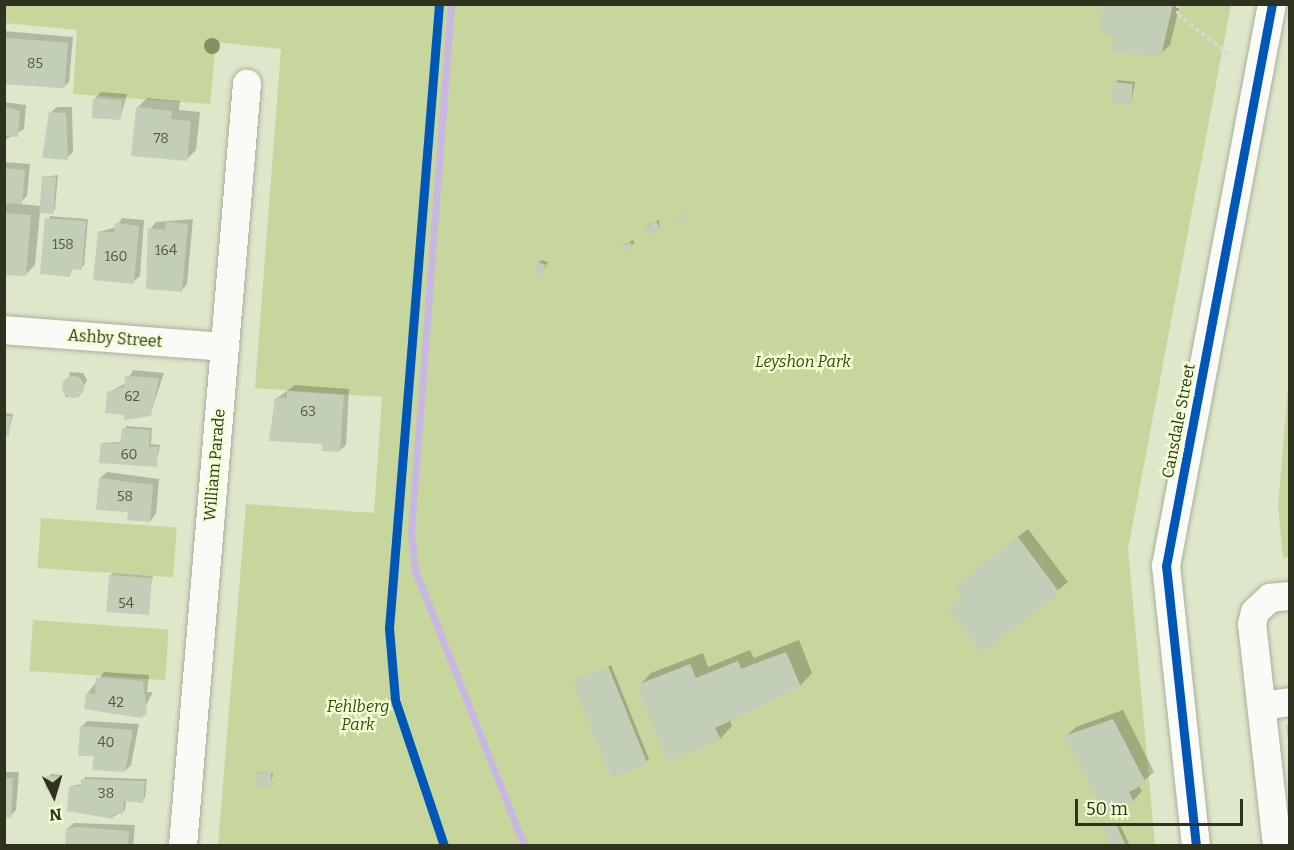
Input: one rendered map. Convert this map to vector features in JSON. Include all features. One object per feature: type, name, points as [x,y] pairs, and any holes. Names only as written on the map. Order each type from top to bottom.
[{"type":"street","name":"Cansdale Street","points":[[1196,846],[1166,566],[1272,4]]},
{"type":"street","name":"William Parade","points":[[183,846],[247,84]]},
{"type":"street","name":"Ashby Street","points":[[4,330],[225,347]]},
{"type":"street","points":[[1277,846],[1262,706],[1255,612],[1270,598],[1290,596]]},
{"type":"street","points":[[1262,706],[1290,702]]},
{"type":"path","points":[[1178,4],[1178,14],[1229,55]]},
{"type":"green space","name":"Leyshon Park","points":[[4,5],[1231,5],[1128,549],[1155,845],[218,845],[246,504],[374,513],[382,397],[255,388],[281,49],[216,42],[210,104],[73,94],[77,30],[5,23]]},
{"type":"green space","points":[[1289,376],[1290,557],[1283,558],[1278,506]]},
{"type":"green space","points":[[41,518],[177,527],[173,577],[38,568]]},
{"type":"green space","points":[[33,620],[169,629],[165,680],[29,671]]},
{"type":"building","points":[[1103,4],[1173,4],[1161,56],[1111,52],[1113,35],[1100,34]]},
{"type":"building","points":[[4,38],[68,42],[65,88],[4,84]]},
{"type":"building","points":[[1113,82],[1133,84],[1131,105],[1111,103]]},
{"type":"building","points":[[93,98],[122,100],[121,120],[92,118]]},
{"type":"building","points":[[4,106],[20,111],[18,137],[4,136]]},
{"type":"building","points":[[136,107],[172,111],[171,119],[191,121],[187,161],[131,156]]},
{"type":"building","points":[[49,112],[66,113],[68,160],[42,158]]},
{"type":"building","points":[[4,168],[25,170],[22,204],[4,203]]},
{"type":"building","points":[[42,176],[56,177],[53,214],[39,213]]},
{"type":"building","points":[[686,212],[689,219],[680,223],[677,216]]},
{"type":"building","points":[[4,213],[31,215],[26,276],[4,275]]},
{"type":"building","points":[[45,218],[86,221],[82,270],[71,269],[70,277],[40,274]]},
{"type":"building","points":[[656,221],[661,230],[649,236],[645,227]]},
{"type":"building","points":[[166,222],[188,224],[182,292],[146,289],[148,228],[165,230]]},
{"type":"building","points":[[115,223],[139,226],[134,284],[93,280],[98,231],[114,233]]},
{"type":"building","points":[[630,242],[633,248],[624,253],[621,247]]},
{"type":"building","points":[[537,262],[546,265],[541,278],[533,275]]},
{"type":"building","points":[[69,376],[77,376],[84,383],[84,391],[77,398],[69,398],[62,391],[62,383]]},
{"type":"building","points":[[125,376],[159,378],[151,416],[124,420],[124,415],[105,413],[107,392],[124,387]]},
{"type":"building","points":[[287,391],[344,395],[340,452],[322,451],[322,444],[269,441],[275,398],[287,398]]},
{"type":"building","points":[[4,416],[11,416],[9,436],[4,436]]},
{"type":"building","points":[[122,428],[150,430],[149,447],[158,447],[157,467],[99,463],[101,443],[120,444]]},
{"type":"building","points":[[99,478],[153,485],[150,522],[127,520],[128,512],[96,510]]},
{"type":"building","points":[[1018,537],[1060,593],[982,652],[948,609],[963,597],[954,586]]},
{"type":"building","points":[[109,575],[152,578],[149,615],[106,612]]},
{"type":"building","points":[[786,652],[801,687],[715,728],[721,740],[667,761],[637,685],[690,664],[696,678],[738,661],[741,669]]},
{"type":"building","points":[[608,666],[647,763],[611,778],[572,681]]},
{"type":"building","points":[[96,677],[143,681],[147,714],[141,718],[84,709],[86,693],[95,694]]},
{"type":"building","points":[[1113,719],[1146,783],[1129,792],[1134,802],[1106,817],[1064,736]]},
{"type":"building","points":[[1290,724],[1290,741],[1288,741],[1286,725]]},
{"type":"building","points":[[80,726],[133,730],[125,772],[92,770],[94,756],[78,756]]},
{"type":"building","points":[[271,772],[272,787],[257,788],[256,773]]},
{"type":"building","points":[[46,776],[60,777],[59,790],[45,789]]},
{"type":"building","points":[[4,778],[13,778],[11,818],[4,817]]},
{"type":"building","points":[[81,779],[145,781],[143,803],[124,801],[123,814],[114,814],[113,819],[67,811],[69,786],[81,786]]},
{"type":"building","points":[[1116,824],[1126,846],[1111,846],[1104,829]]},
{"type":"building","points":[[78,827],[129,831],[128,846],[65,846],[66,829]]},
{"type":"waterway","points":[[451,4],[411,532],[415,570],[524,846]]},
{"type":"cycle path","points":[[439,4],[389,628],[395,700],[444,846]]},
{"type":"cycle path","points":[[1196,846],[1166,566],[1272,4]]},
{"type":"park label","name":"Fehlberg Park","points":[[358,716]]}]
